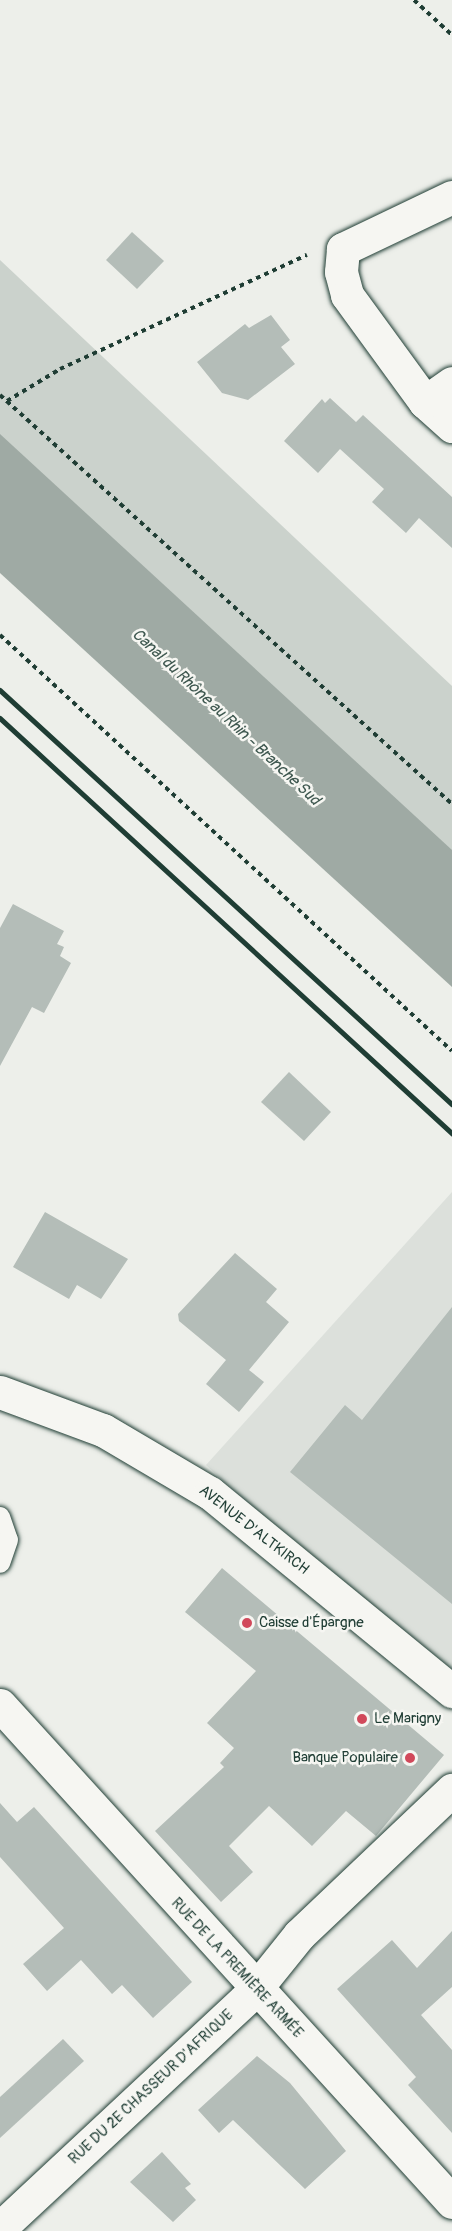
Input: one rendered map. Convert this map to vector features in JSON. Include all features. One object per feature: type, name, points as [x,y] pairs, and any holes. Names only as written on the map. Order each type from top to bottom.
[{"type":"street","points":[[452,197],[343,249],[347,296],[426,402],[452,426]]},
{"type":"street","points":[[426,402],[452,384]]},
{"type":"street","name":"AVENUE D'ALTKIRCH","points":[[0,1392],[103,1430],[210,1493],[452,1691]]},
{"type":"street","name":"RUE DE LA PREMIÈRE ARMÉE","points":[[0,1706],[254,1991],[452,2202]]},
{"type":"street","name":"RUE DU 2E CHASSEUR D'AFRIQUE","points":[[0,2228],[254,1991],[298,1935],[452,1790]]},
{"type":"lane","points":[[0,1517],[8,1540],[0,1563]]},
{"type":"path","points":[[414,0],[452,35]]},
{"type":"path","points":[[7,401],[60,369],[303,255],[343,249]]},
{"type":"path","points":[[0,395],[452,804]]},
{"type":"path","points":[[0,635],[452,1051]]},
{"type":"shaded area","points":[[0,260],[452,686],[452,852],[0,436]]},
{"type":"shaded area","points":[[452,1192],[452,1691],[206,1465]]},
{"type":"water","name":"Canal du Rhône au Rhin - Branche Sud","points":[[0,434],[452,850],[452,987],[0,573]]},
{"type":"building","points":[[132,232],[164,261],[137,289],[106,260]]},
{"type":"building","points":[[271,315],[290,340],[281,347],[295,364],[248,400],[222,393],[197,362],[245,324],[249,328]]},
{"type":"building","points":[[330,398],[356,422],[363,415],[452,497],[452,548],[419,518],[406,533],[372,502],[384,489],[340,449],[318,473],[284,441],[322,399],[325,403]]},
{"type":"building","points":[[13,904],[64,931],[57,944],[64,947],[60,956],[71,963],[44,1013],[32,1007],[0,1066],[0,928]]},
{"type":"building","points":[[289,1072],[331,1112],[304,1141],[261,1102]]},
{"type":"building","points":[[45,1212],[128,1259],[101,1299],[77,1285],[69,1299],[13,1267]]},
{"type":"building","points":[[235,1253],[277,1289],[266,1302],[289,1322],[249,1370],[264,1382],[239,1412],[206,1384],[226,1360],[179,1321],[178,1314]]},
{"type":"building","points":[[452,1307],[452,1604],[290,1472],[345,1405],[362,1420]]},
{"type":"building","points":[[222,1568],[444,1755],[376,1836],[346,1811],[312,1846],[269,1806],[229,1846],[253,1872],[221,1902],[155,1831],[224,1767],[220,1763],[234,1748],[207,1723],[256,1671],[185,1612]]},
{"type":"building","points":[[0,1803],[17,1822],[34,1807],[192,1982],[153,2018],[122,1985],[112,1994],[81,1960],[47,1991],[23,1964],[64,1928],[0,1857]]},
{"type":"building","points":[[452,1931],[452,1987],[421,2015],[452,2050],[452,2133],[408,2085],[416,2077],[337,1989],[392,1940],[417,1968]]},
{"type":"building","points":[[63,2039],[84,2061],[0,2138],[0,2097]]},
{"type":"building","points":[[257,2056],[290,2083],[346,2151],[305,2189],[233,2120],[219,2133],[198,2110]]},
{"type":"building","points":[[162,2152],[191,2184],[185,2188],[196,2200],[173,2222],[130,2182]]},
{"type":"railway","points":[[0,690],[452,1104]]},
{"type":"railway","points":[[0,718],[452,1133]]},
{"type":"place","name":"Caisse d'Épargne","points":[[247,1623]]},
{"type":"place","name":"Le Marigny","points":[[362,1719]]},
{"type":"place","name":"Banque Populaire","points":[[410,1758]]}]
